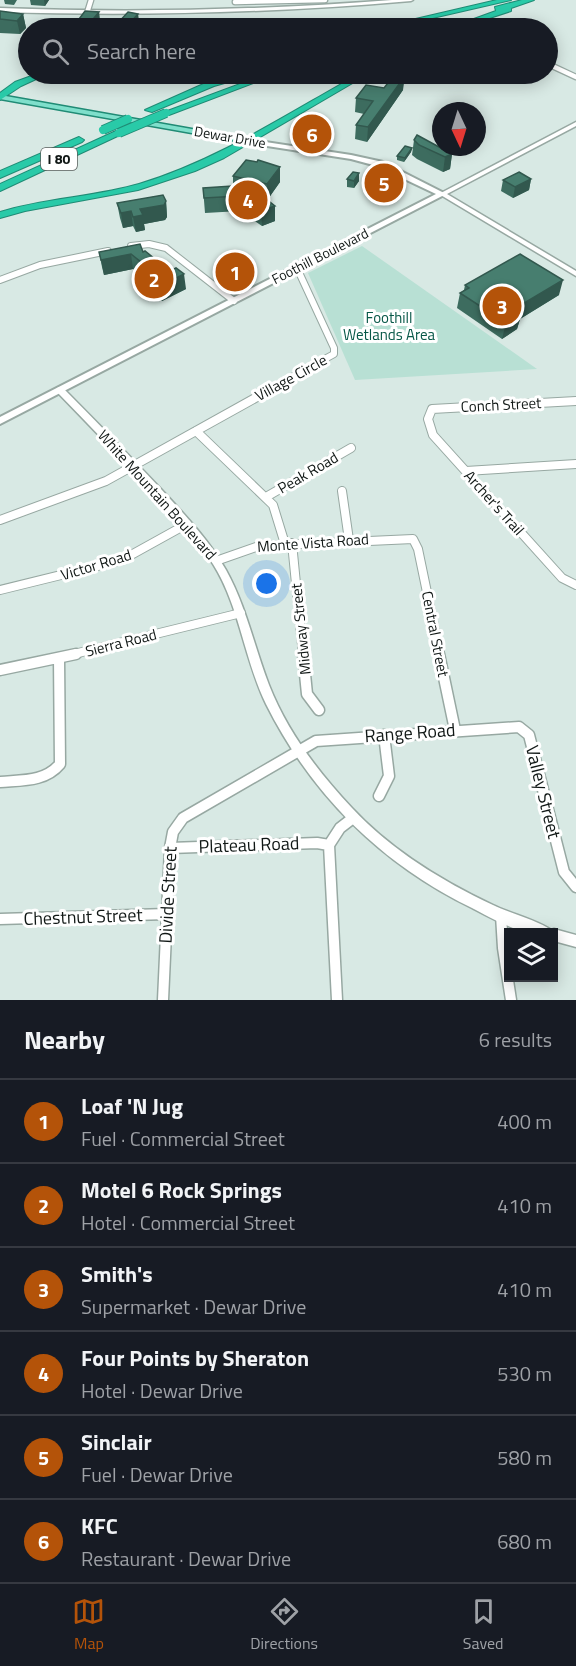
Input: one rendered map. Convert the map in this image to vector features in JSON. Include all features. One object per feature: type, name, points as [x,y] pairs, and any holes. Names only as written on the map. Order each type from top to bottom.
[{"type":"highway","points":[[426,18],[508,0]]},
{"type":"highway","points":[[441,18],[508,0]]},
{"type":"highway","points":[[474,18],[530,0]]},
{"type":"highway","points":[[476,18],[536,0]]},
{"type":"highway","points":[[0,97],[18,84]]},
{"type":"highway","name":"I 80","points":[[0,175],[211,84]]},
{"type":"highway","name":"I 80","points":[[0,188],[166,113],[246,84]]},
{"type":"highway","points":[[0,215],[22,208],[138,187],[166,179],[192,169],[248,141],[347,84]]},
{"type":"main road","name":"Dewar Drive","points":[[0,97],[351,157],[380,164],[442,194]]},
{"type":"main road","name":"Foothill Boulevard","points":[[0,421],[442,194]]},
{"type":"street","points":[[87,13],[91,0]]},
{"type":"street","points":[[235,11],[235,1],[327,0],[332,7]]},
{"type":"street","points":[[0,10],[87,13],[235,11],[332,7],[409,0]]},
{"type":"street","points":[[558,69],[576,77]]},
{"type":"street","name":"Foothill Boulevard","points":[[442,194],[576,124]]},
{"type":"street","name":"Dewar Drive","points":[[442,194],[576,274]]},
{"type":"street","points":[[0,280],[60,260],[142,244],[155,244],[166,248],[234,301]]},
{"type":"street","name":"Village Circle","points":[[196,430],[334,354],[334,348],[297,268]]},
{"type":"street","name":"White Mountain Boulevard","points":[[60,390],[134,465],[187,524],[216,561],[241,613],[259,675],[297,752],[313,775],[353,818],[384,846],[431,880],[467,901],[534,928]]},
{"type":"street","name":"Conch Street","points":[[428,415],[432,409],[576,401]]},
{"type":"street","name":"Archer's Trail","points":[[428,415],[427,422],[433,435],[562,578],[574,585]]},
{"type":"street","points":[[0,520],[87,490],[196,430]]},
{"type":"street","name":"Midway Street","points":[[196,430],[266,497],[275,509],[276,521],[288,544],[308,694],[319,710]]},
{"type":"street","name":"Peak Road","points":[[266,497],[351,448]]},
{"type":"street","points":[[466,471],[576,464]]},
{"type":"street","points":[[342,491],[349,540]]},
{"type":"street","name":"Victor Road","points":[[0,590],[122,560],[187,524]]},
{"type":"street","name":"Monte Vista Road","points":[[216,561],[246,549],[288,544],[413,539]]},
{"type":"street","name":"Central Street","points":[[413,539],[418,549],[455,730]]},
{"type":"street","name":"Sierra Road","points":[[0,670],[59,658],[241,613]]},
{"type":"street","points":[[0,782],[47,777],[56,772],[60,764],[59,658]]},
{"type":"street","name":"Range Road","points":[[297,752],[324,739],[513,727],[524,730]]},
{"type":"street","name":"Valley Street","points":[[524,730],[531,741],[564,872],[576,887]]},
{"type":"street","points":[[379,796],[389,776],[384,735]]},
{"type":"street","name":"Divide Street","points":[[164,1000],[172,833],[183,818],[297,752]]},
{"type":"street","points":[[337,1000],[329,845],[340,828],[353,818]]},
{"type":"street","name":"Plateau Road","points":[[170,848],[317,843],[329,845]]},
{"type":"street","name":"Chestnut Street","points":[[0,919],[167,914]]},
{"type":"street","points":[[501,915],[503,948],[511,1000]]},
{"type":"street","points":[[558,936],[576,941]]},
{"type":"green space","name":"Foothill Wetlands Area","points":[[362,246],[537,369],[355,380],[308,273]]},
{"type":"building","points":[[0,11],[23,14],[17,21],[0,19]]},
{"type":"building","points":[[85,11],[99,12],[94,18],[80,18]]},
{"type":"building","points":[[128,12],[138,14],[134,18],[123,18]]},
{"type":"building","points":[[387,84],[399,84],[368,127],[356,125],[373,101],[356,98],[366,85],[384,88]]},
{"type":"building","points":[[417,135],[432,143],[432,151],[419,145],[414,140]]},
{"type":"building","points":[[405,146],[412,148],[405,158],[397,156]]},
{"type":"building","points":[[246,160],[257,162],[258,160],[280,167],[267,184],[233,176]]},
{"type":"building","points":[[353,172],[359,173],[354,181],[347,179]]},
{"type":"building","points":[[519,172],[531,179],[515,187],[503,180]]},
{"type":"building","points":[[248,185],[275,206],[261,211],[239,196],[204,198],[203,188]]},
{"type":"building","points":[[163,195],[166,201],[164,205],[140,209],[143,215],[133,217],[131,211],[121,213],[117,203]]},
{"type":"building","points":[[140,244],[143,252],[145,251],[170,271],[176,268],[184,274],[161,286],[153,279],[158,276],[131,254],[101,260],[99,252]]},
{"type":"building","points":[[520,254],[563,280],[514,309],[521,314],[506,323],[460,293],[469,288],[465,285]]},
{"type":"place","name":"KFC","points":[[312,134]]},
{"type":"place","name":"Sinclair","points":[[384,183]]},
{"type":"place","name":"Four Points by Sheraton","points":[[248,200]]},
{"type":"place","name":"Loaf 'N Jug","points":[[235,272]]},
{"type":"place","name":"Motel 6 Rock Springs","points":[[154,279]]},
{"type":"place","name":"Smith's","points":[[502,306]]}]
